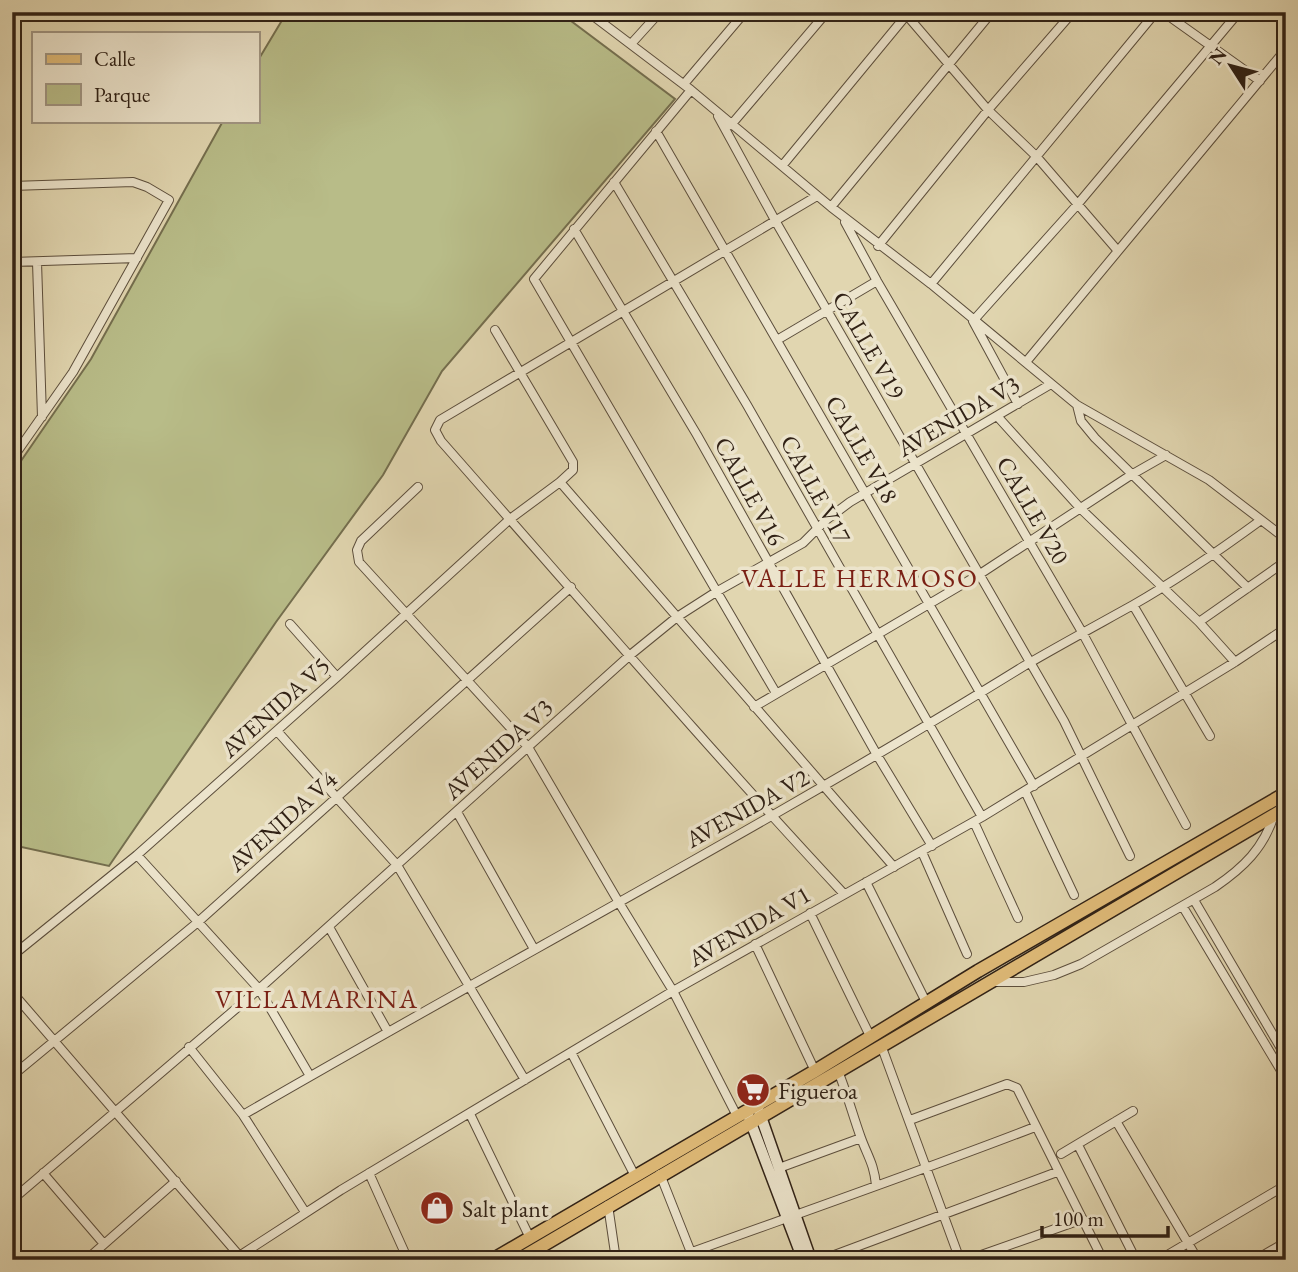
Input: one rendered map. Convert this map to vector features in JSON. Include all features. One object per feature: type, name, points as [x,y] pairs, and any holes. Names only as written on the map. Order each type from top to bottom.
[{"type":"main road","points":[[518,1260],[635,1176],[750,1114],[838,1071],[927,1004],[978,971],[1286,793]]},
{"type":"main road","points":[[492,1260],[534,1249],[660,1174],[815,1071],[988,982],[1280,811]]},
{"type":"main road","points":[[750,1114],[779,1168],[803,1260]]},
{"type":"main road","points":[[750,1114],[811,1260]]},
{"type":"street","points":[[588,12],[687,87],[878,246],[931,284],[1077,405],[1209,480],[1286,539]]},
{"type":"street","points":[[631,44],[660,12]]},
{"type":"street","points":[[745,12],[656,131],[534,279],[776,694]]},
{"type":"street","points":[[731,125],[827,12]]},
{"type":"street","points":[[831,207],[992,12]]},
{"type":"street","points":[[878,246],[988,110],[1073,12]]},
{"type":"street","points":[[931,284],[1156,12]]},
{"type":"street","points":[[1163,12],[1260,82]]},
{"type":"street","points":[[973,321],[1077,205],[1239,12]]},
{"type":"street","points":[[782,166],[906,13],[988,110],[1036,156],[1118,251]]},
{"type":"street","points":[[1026,362],[1286,49]]},
{"type":"street","name":"CALLE V19","points":[[715,111],[776,222],[1031,663],[1082,756],[1130,856]]},
{"type":"street","name":"CALLE V18","points":[[656,131],[1034,786]]},
{"type":"street","points":[[12,186],[133,182],[169,200],[73,372],[12,459]]},
{"type":"street","name":"CALLE V17","points":[[614,182],[929,725],[978,820],[1018,918]]},
{"type":"street","points":[[817,196],[440,420],[435,430],[441,442],[629,656],[771,817],[844,894]]},
{"type":"street","name":"CALLE V20","points":[[843,216],[877,281],[1082,632],[1186,825]]},
{"type":"street","name":"CALLE V16","points":[[574,229],[697,435],[877,755],[932,846]]},
{"type":"street","points":[[12,262],[137,258]]},
{"type":"street","points":[[37,262],[42,417]]},
{"type":"street","points":[[777,340],[877,281]]},
{"type":"street","points":[[973,321],[1018,404]]},
{"type":"street","points":[[495,330],[573,462],[573,470],[560,482],[894,867]]},
{"type":"street","name":"AVENIDA V3","points":[[12,1200],[259,989],[629,656],[677,617],[803,544],[836,511],[864,493],[1051,384]]},
{"type":"street","points":[[1077,405],[1081,421],[1095,438],[1248,588]]},
{"type":"street","points":[[998,416],[1081,509],[1199,622],[1235,662]]},
{"type":"street","points":[[754,707],[980,574],[1166,455]]},
{"type":"street","name":"AVENIDA V5","points":[[12,956],[137,855],[510,519],[560,482]]},
{"type":"street","points":[[418,487],[361,541],[357,550],[359,562],[528,747],[618,901],[750,1114]]},
{"type":"street","name":"AVENIDA V2","points":[[243,1115],[929,725],[1082,632],[1133,605],[1214,554],[1261,520]]},
{"type":"street","points":[[1199,622],[1286,561]]},
{"type":"street","name":"AVENIDA V4","points":[[12,1076],[198,922],[570,587]]},
{"type":"street","points":[[1133,605],[1210,736]]},
{"type":"street","points":[[290,624],[337,677]]},
{"type":"street","name":"AVENIDA V1","points":[[238,1258],[305,1212],[674,991],[1025,792],[1286,628]]},
{"type":"street","points":[[276,731],[397,865],[524,1080]]},
{"type":"street","points":[[1025,792],[1074,895]]},
{"type":"street","points":[[988,982],[1024,982],[1054,975],[1081,964],[1183,907],[1246,863],[1260,848],[1280,811]]},
{"type":"street","points":[[457,812],[534,949]]},
{"type":"street","points":[[922,852],[967,954]]},
{"type":"street","points":[[137,855],[259,989],[310,1076]]},
{"type":"street","points":[[866,882],[927,1004]]},
{"type":"street","points":[[1194,900],[1286,1057]]},
{"type":"street","points":[[1183,907],[1286,1079]]},
{"type":"street","points":[[810,913],[876,1041],[910,1120],[960,1260]]},
{"type":"street","points":[[329,927],[388,1032]]},
{"type":"street","points":[[755,944],[815,1071]]},
{"type":"street","points":[[12,992],[176,1181],[238,1258]]},
{"type":"street","points":[[189,1047],[243,1115],[305,1212]]},
{"type":"street","points":[[572,1054],[635,1176]]},
{"type":"street","points":[[838,1071],[861,1138],[874,1165],[876,1185]]},
{"type":"street","points":[[910,1120],[1007,1084],[1017,1088],[1102,1260]]},
{"type":"street","points":[[1061,1154],[1133,1111]]},
{"type":"street","points":[[470,1114],[534,1249]]},
{"type":"street","points":[[1116,1121],[1198,1260]]},
{"type":"street","points":[[660,1174],[693,1256],[1035,1127]]},
{"type":"street","points":[[779,1168],[861,1138]]},
{"type":"street","points":[[1078,1144],[1136,1260]]},
{"type":"street","points":[[821,1260],[1057,1172]]},
{"type":"street","points":[[43,1173],[104,1244]]},
{"type":"street","points":[[369,1173],[408,1260]]},
{"type":"street","points":[[86,1260],[176,1181]]},
{"type":"street","points":[[1158,1260],[1286,1185]]},
{"type":"street","points":[[608,1205],[616,1260]]},
{"type":"street","points":[[967,1260],[1083,1219]]},
{"type":"street","points":[[1255,1260],[1286,1242]]},
{"type":"green space","points":[[287,12],[559,12],[675,99],[442,371],[383,475],[276,622],[109,866],[12,845],[12,474],[91,359],[222,122],[259,122],[259,59]]},
{"type":"place","name":"Figueroa","points":[[753,1090]]},
{"type":"place","name":"Salt plant","points":[[437,1208]]},
{"type":"district","name":"VALLE HERMOSO","points":[[860,578]]},
{"type":"district","name":"VILLAMARINA","points":[[317,999]]}]
